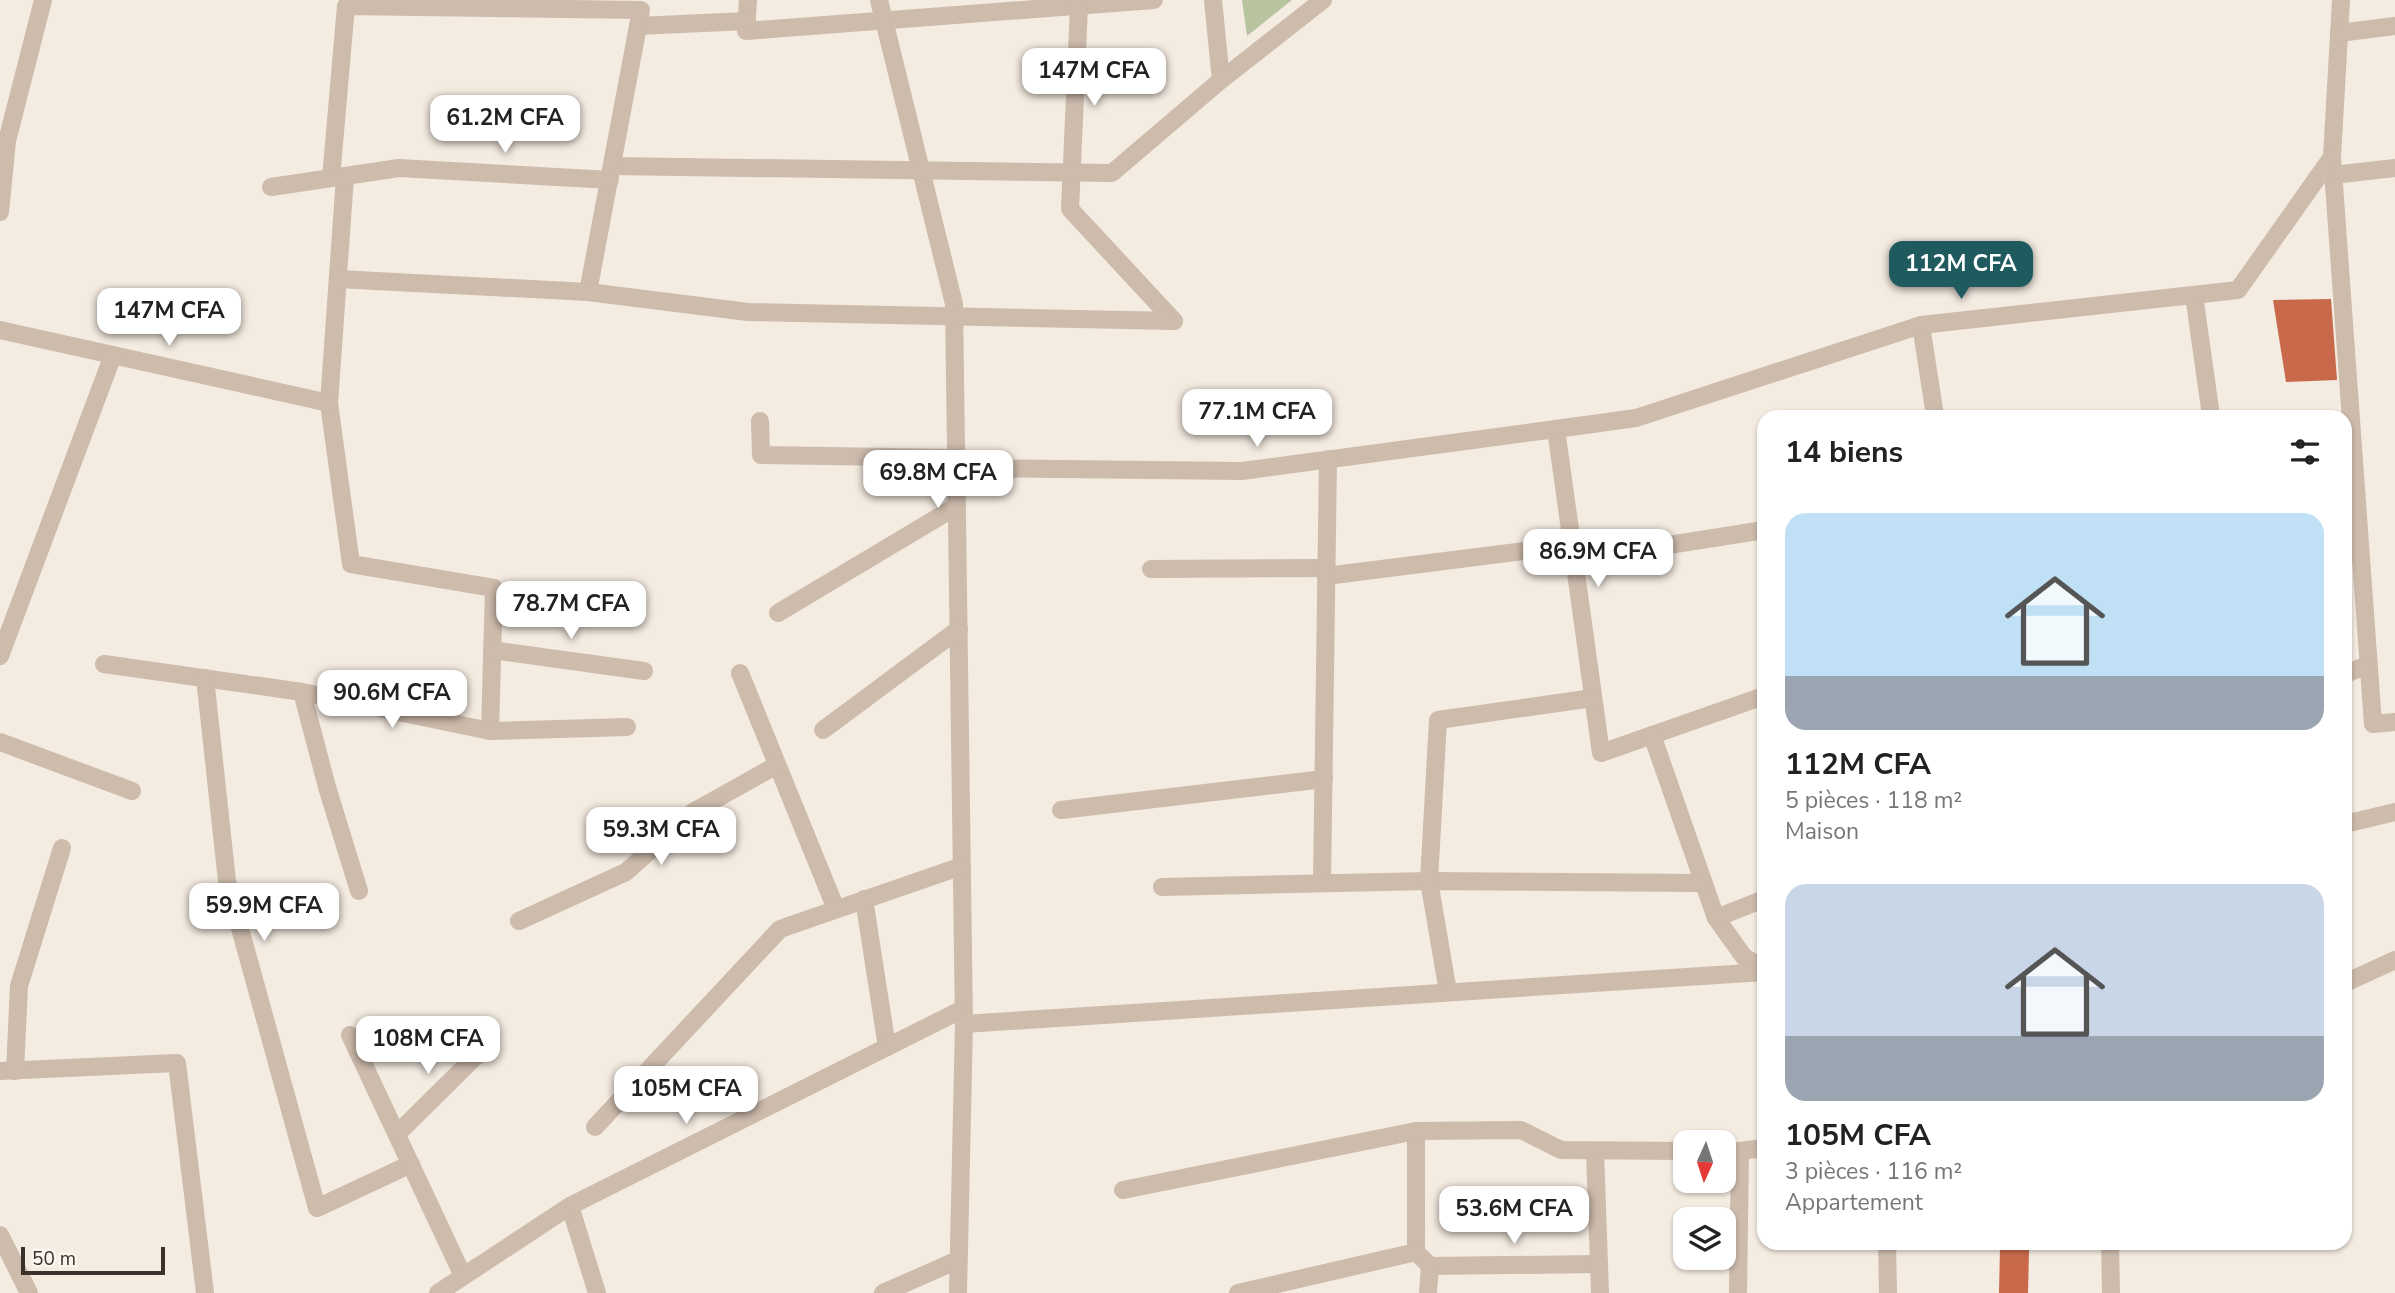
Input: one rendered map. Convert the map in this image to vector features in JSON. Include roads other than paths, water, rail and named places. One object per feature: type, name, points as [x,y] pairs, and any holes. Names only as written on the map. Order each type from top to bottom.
[{"type":"street","points":[[0,212],[4,141],[43,0]]},
{"type":"street","points":[[748,0],[746,31],[1154,0]]},
{"type":"street","points":[[879,0],[955,317],[964,1016],[958,1293]]},
{"type":"street","points":[[1213,0],[1221,80]]},
{"type":"street","points":[[271,187],[399,168],[611,173],[921,170],[1112,173],[1221,80],[1323,0]]},
{"type":"street","points":[[2341,0],[2333,166],[2346,410]]},
{"type":"street","points":[[490,731],[494,589],[351,564],[329,403],[338,279],[338,177],[346,6],[435,4],[641,10],[588,292]]},
{"type":"street","points":[[338,279],[588,292],[748,313],[1174,321],[1070,209],[1079,6]]},
{"type":"street","points":[[638,26],[747,22]]},
{"type":"street","points":[[2339,33],[2395,26]]},
{"type":"street","points":[[2333,166],[2395,168]]},
{"type":"street","points":[[760,421],[761,455],[1242,471],[1636,418],[1922,325],[2238,290],[2333,166]]},
{"type":"street","points":[[2194,295],[2210,410]]},
{"type":"street","points":[[1922,325],[1934,410]]},
{"type":"street","points":[[0,330],[329,403]]},
{"type":"street","points":[[0,656],[113,355]]},
{"type":"street","points":[[1556,429],[1601,753],[1757,698]]},
{"type":"street","points":[[1322,883],[1328,459]]},
{"type":"street","points":[[778,613],[957,506]]},
{"type":"street","points":[[2352,506],[2373,724],[2395,722]]},
{"type":"street","points":[[1151,569],[1326,572],[1573,553],[1757,531]]},
{"type":"street","points":[[823,730],[959,629]]},
{"type":"street","points":[[492,650],[644,671]]},
{"type":"street","points":[[104,664],[302,692],[490,731],[627,727]]},
{"type":"street","points":[[2352,671],[2368,664]]},
{"type":"street","points":[[740,673],[836,909]]},
{"type":"street","points":[[205,678],[227,881],[317,1208],[411,1164]]},
{"type":"street","points":[[302,692],[327,787],[359,891]]},
{"type":"street","points":[[1448,992],[1429,881],[1438,720],[1593,698]]},
{"type":"street","points":[[1651,736],[1716,918],[1744,957],[1757,966]]},
{"type":"street","points":[[0,742],[132,791]]},
{"type":"street","points":[[519,922],[626,872],[693,812],[777,765]]},
{"type":"street","points":[[1061,810],[1324,779]]},
{"type":"street","points":[[2352,822],[2395,812]]},
{"type":"street","points":[[62,848],[19,986],[8,1071],[177,1063],[205,1293]]},
{"type":"street","points":[[595,1127],[780,929],[962,866]]},
{"type":"street","points":[[1162,887],[1429,881],[1703,883]]},
{"type":"street","points":[[864,899],[887,1047]]},
{"type":"street","points":[[1716,918],[1757,902]]},
{"type":"street","points":[[2352,980],[2395,960]]},
{"type":"street","points":[[438,1293],[570,1206],[887,1047],[964,1016],[1448,992],[1757,971]]},
{"type":"street","points":[[351,1035],[463,1276]]},
{"type":"street","points":[[397,1134],[486,1046]]},
{"type":"street","points":[[1124,1190],[1416,1131],[1521,1130],[1560,1150],[1673,1151]]},
{"type":"street","points":[[1416,1131],[1416,1251],[1430,1266],[1428,1293]]},
{"type":"street","points":[[1736,1150],[1757,1148]]},
{"type":"street","points":[[1595,1150],[1600,1293]]},
{"type":"street","points":[[1734,1194],[1738,1293]]},
{"type":"street","points":[[570,1206],[597,1293]]},
{"type":"street","points":[[0,1235],[29,1293]]},
{"type":"street","points":[[1887,1250],[1888,1293]]},
{"type":"street","points":[[2110,1250],[2111,1293]]},
{"type":"street","points":[[1248,1292],[1416,1251]]},
{"type":"street","points":[[883,1293],[958,1260]]},
{"type":"street","points":[[1430,1266],[1599,1264]]}]
